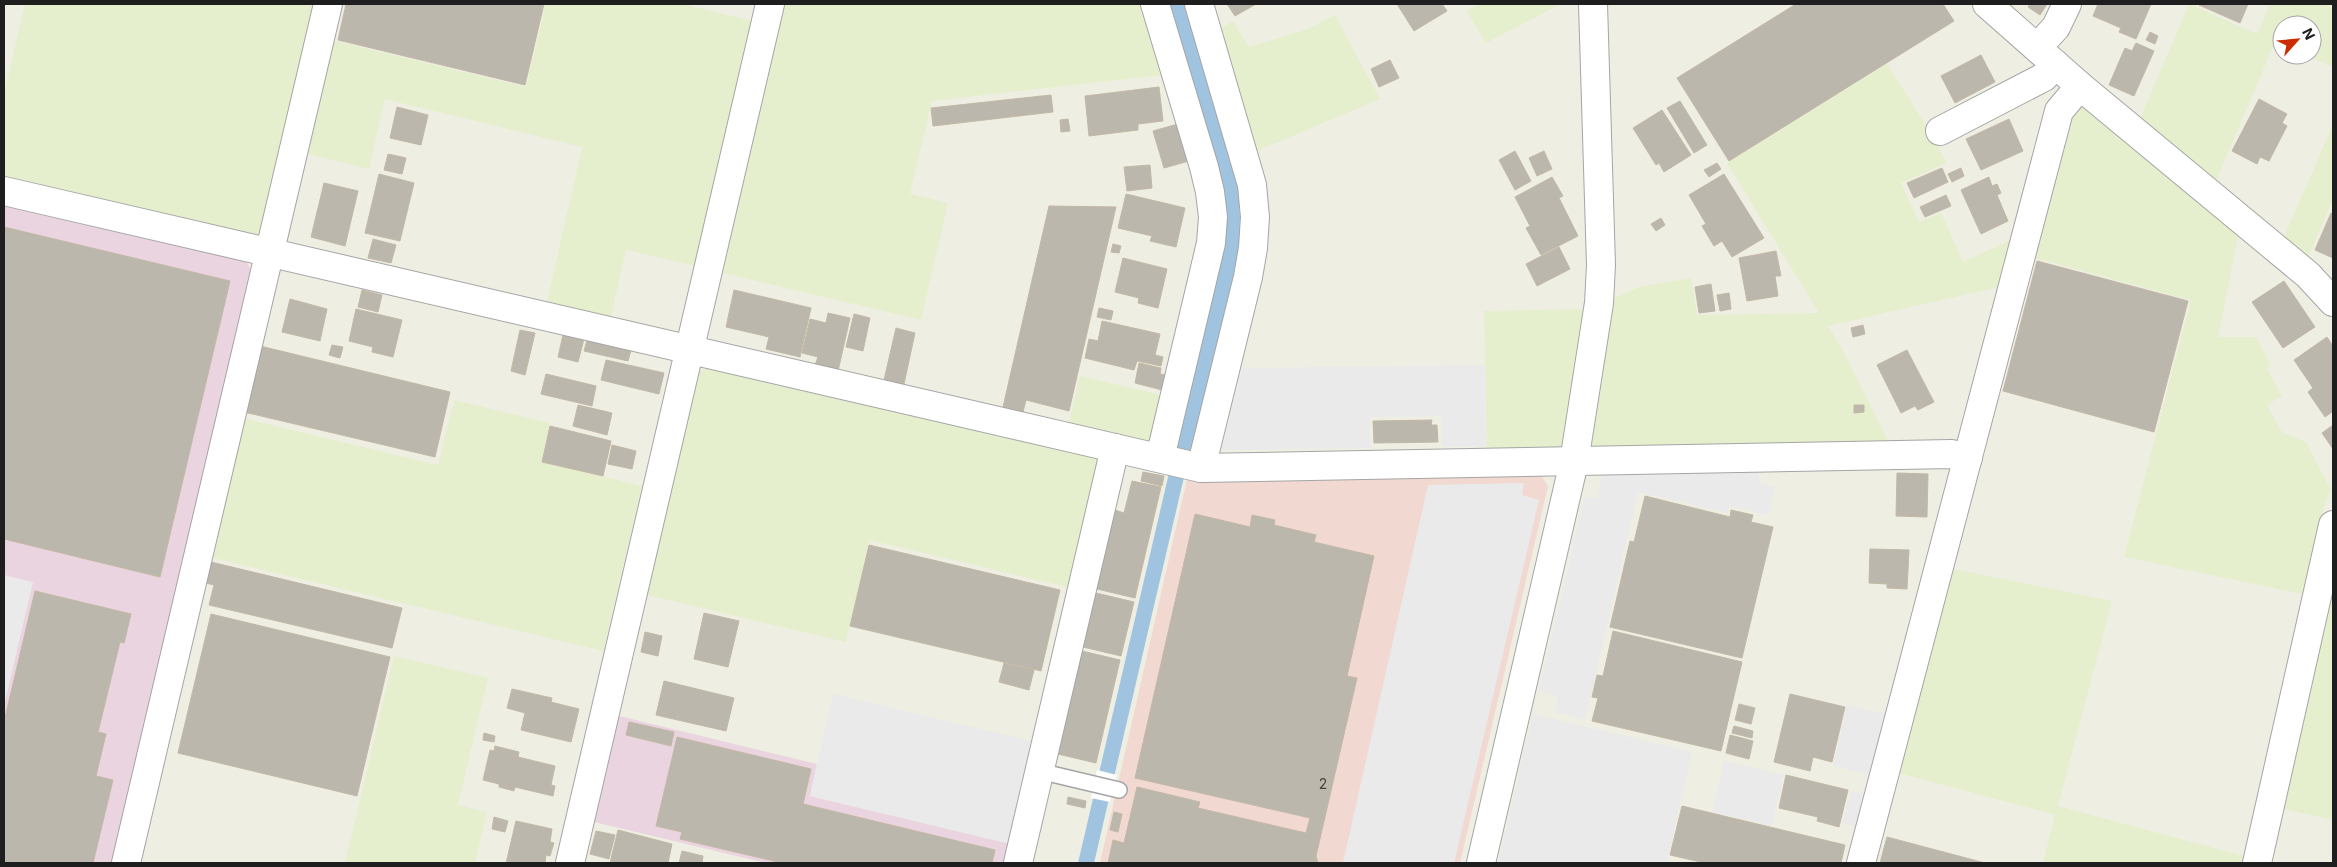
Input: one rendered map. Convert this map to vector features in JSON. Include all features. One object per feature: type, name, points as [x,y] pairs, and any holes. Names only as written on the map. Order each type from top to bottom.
[{"type":"street","points":[[126,863],[328,4]]},
{"type":"street","points":[[570,863],[770,4]]},
{"type":"street","points":[[1155,4],[1204,167],[1210,192],[1212,218],[1206,268],[1160,458]]},
{"type":"street","points":[[1199,4],[1245,156],[1252,185],[1255,217],[1253,248],[1248,277],[1201,468]]},
{"type":"street","points":[[1480,863],[1574,462],[1601,285],[1593,4]]},
{"type":"street","points":[[1987,4],[2080,86],[2308,275],[2333,302]]},
{"type":"street","points":[[1940,132],[2044,78],[2046,56],[2056,27],[2067,4]]},
{"type":"street","points":[[1861,863],[2060,111],[2080,86]]},
{"type":"street","points":[[4,191],[1201,468],[1952,454],[1968,458]]},
{"type":"street","points":[[1018,863],[1115,448]]},
{"type":"street","points":[[2257,863],[2333,525]]},
{"type":"lane","points":[[1039,771],[1116,789]]},
{"type":"shaded area","points":[[4,203],[245,259],[252,272],[113,863],[4,863]]},
{"type":"shaded area","points":[[1485,365],[1486,446],[1442,447],[1441,416],[1370,417],[1370,448],[1222,450],[1242,368]]},
{"type":"shaded area","points":[[1759,471],[1759,483],[1775,486],[1768,515],[1729,506],[1728,513],[1638,492],[1585,719],[1555,712],[1558,696],[1539,691],[1585,496],[1597,499],[1603,474]]},
{"type":"shaded area","points":[[1540,474],[1548,486],[1460,863],[1100,863],[1187,479]]},
{"type":"shaded area","points":[[1524,483],[1522,495],[1539,500],[1454,863],[1343,863],[1428,485]]},
{"type":"shaded area","points":[[4,575],[33,582],[4,706]]},
{"type":"shaded area","points":[[833,694],[1035,742],[1011,844],[810,796]]},
{"type":"shaded area","points":[[1847,705],[1886,714],[1870,775],[1833,766]]},
{"type":"shaded area","points":[[1533,714],[1692,752],[1667,861],[1676,863],[1498,863]]},
{"type":"shaded area","points":[[619,716],[817,764],[810,796],[1011,844],[1006,863],[766,863],[594,822]]},
{"type":"shaded area","points":[[1724,761],[1783,775],[1772,826],[1712,812]]},
{"type":"shaded area","points":[[1850,791],[1865,794],[1856,826],[1842,823]]},
{"type":"green space","points":[[25,4],[315,4],[261,232],[250,237],[4,181],[4,94]]},
{"type":"green space","points":[[546,4],[682,4],[753,21],[696,266],[626,250],[610,321],[546,306],[582,147],[385,99],[369,169],[304,153],[331,40],[526,87]]},
{"type":"green space","points":[[785,4],[1142,4],[1164,75],[932,101],[910,194],[948,203],[921,320],[723,273]]},
{"type":"green space","points":[[1481,4],[1561,4],[1486,43],[1466,10]]},
{"type":"green space","points":[[2189,4],[2257,34],[2270,4],[2330,4],[2329,7],[2333,9],[2333,67],[2322,62],[2322,15],[2272,15],[2272,49],[2216,181],[2140,118]]},
{"type":"green space","points":[[1335,15],[1380,99],[1252,153],[1216,31],[1233,21],[1249,47],[1308,29]]},
{"type":"green space","points":[[1887,64],[1937,143],[1946,163],[1901,183],[1919,222],[1941,213],[1963,262],[2011,240],[1999,287],[1828,326],[1842,349],[1889,443],[1597,450],[1590,441],[1612,299],[1639,287],[1691,278],[1697,315],[1819,313],[1727,163]]},
{"type":"green space","points":[[2084,107],[2238,236],[2218,337],[2256,337],[2271,366],[2267,369],[2282,396],[2267,405],[2282,432],[2306,442],[2331,490],[2316,534],[2303,594],[2124,557],[2191,300],[2035,258],[2074,112]]},
{"type":"green space","points":[[2333,124],[2333,199],[2308,257],[2284,237]]},
{"type":"green space","points":[[1586,309],[1565,446],[1560,450],[1487,452],[1484,311]]},
{"type":"green space","points":[[711,367],[1095,456],[1099,465],[1071,588],[869,540],[846,642],[647,595],[698,372]]},
{"type":"green space","points":[[1080,376],[1165,396],[1155,436],[1143,444],[1068,427]]},
{"type":"green space","points":[[454,400],[550,423],[541,462],[642,486],[603,651],[209,557],[242,418],[438,465]]},
{"type":"green space","points":[[1954,569],[2112,601],[2058,806],[2244,856],[2242,863],[2043,863],[2055,815],[1899,773]]},
{"type":"green space","points":[[2333,588],[2333,820],[2284,809]]},
{"type":"green space","points":[[394,656],[488,678],[458,805],[487,812],[475,863],[345,863]]},
{"type":"water","points":[[1167,4],[1185,4],[1238,187],[1240,217],[1239,247],[1234,274],[1190,453],[1174,449],[1218,271]]},
{"type":"water","points":[[1169,473],[1184,477],[1094,863],[1078,863]]},
{"type":"pier","points":[[1097,770],[1117,775],[1110,802],[1091,798]]},
{"type":"building","points":[[346,4],[544,4],[525,85],[338,40]]},
{"type":"building","points":[[1227,4],[1256,4],[1235,16]]},
{"type":"building","points":[[1397,4],[1442,4],[1447,11],[1414,31]]},
{"type":"building","points":[[1796,4],[1943,4],[1954,21],[1729,161],[1677,78]]},
{"type":"building","points":[[2030,4],[2047,4],[2040,15],[2028,7]]},
{"type":"building","points":[[2098,4],[2151,4],[2136,39],[2119,32],[2121,28],[2093,16]]},
{"type":"building","points":[[2200,4],[2248,4],[2240,23]]},
{"type":"building","points":[[2150,32],[2158,36],[2155,44],[2146,40]]},
{"type":"building","points":[[2136,43],[2154,51],[2134,96],[2109,85],[2125,48],[2132,51]]},
{"type":"building","points":[[1981,55],[1995,82],[1955,103],[1941,76]]},
{"type":"building","points":[[1390,60],[1399,78],[1379,87],[1371,69]]},
{"type":"building","points":[[1159,87],[1163,121],[1138,124],[1138,130],[1089,136],[1085,96]]},
{"type":"building","points":[[1051,95],[1053,112],[933,126],[931,108]]},
{"type":"building","points":[[2259,99],[2287,114],[2282,123],[2287,126],[2269,161],[2260,157],[2257,164],[2232,151]]},
{"type":"building","points":[[1680,101],[1707,145],[1694,153],[1667,108]]},
{"type":"building","points":[[397,107],[428,115],[421,145],[390,138]]},
{"type":"building","points":[[1662,110],[1691,155],[1664,172],[1659,163],[1656,165],[1633,128]]},
{"type":"building","points":[[1068,119],[1070,131],[1061,132],[1060,120]]},
{"type":"building","points":[[2009,119],[2023,151],[1981,170],[1966,139]]},
{"type":"building","points":[[1178,124],[1189,161],[1164,168],[1153,131]]},
{"type":"building","points":[[1515,151],[1531,181],[1515,190],[1499,160]]},
{"type":"building","points":[[1544,151],[1552,169],[1537,176],[1529,158]]},
{"type":"building","points":[[388,154],[406,158],[402,174],[384,170]]},
{"type":"building","points":[[1717,163],[1721,169],[1709,177],[1704,170]]},
{"type":"building","points":[[1150,165],[1152,188],[1127,191],[1124,167]]},
{"type":"building","points":[[1942,168],[1948,182],[1914,198],[1907,183]]},
{"type":"building","points":[[1961,168],[1964,176],[1952,182],[1948,174]]},
{"type":"building","points":[[379,174],[414,183],[400,241],[365,233]]},
{"type":"building","points":[[1724,174],[1764,238],[1732,257],[1722,241],[1714,246],[1702,226],[1706,224],[1689,195]]},
{"type":"building","points":[[1552,177],[1563,196],[1559,198],[1578,236],[1541,255],[1526,228],[1530,226],[1515,197]]},
{"type":"building","points":[[1989,177],[1992,186],[1997,184],[2001,193],[1997,195],[2008,221],[1981,234],[1961,190]]},
{"type":"building","points":[[324,183],[358,191],[345,246],[311,237]]},
{"type":"building","points":[[1126,194],[1185,208],[1176,247],[1150,241],[1152,236],[1118,228]]},
{"type":"building","points":[[1946,195],[1951,206],[1925,217],[1920,207]]},
{"type":"building","points":[[1049,206],[1116,207],[1069,411],[1026,400],[1023,412],[1003,407]]},
{"type":"building","points":[[2331,213],[2333,214],[2333,258],[2315,250]]},
{"type":"building","points":[[1661,218],[1665,225],[1656,231],[1651,224]]},
{"type":"building","points":[[4,227],[230,281],[160,577],[4,539]]},
{"type":"building","points":[[373,239],[396,245],[391,263],[368,258]]},
{"type":"building","points":[[1113,244],[1121,246],[1119,253],[1111,252]]},
{"type":"building","points":[[1559,247],[1570,269],[1537,286],[1526,264]]},
{"type":"building","points":[[1776,251],[1781,276],[1775,276],[1778,296],[1747,301],[1739,258]]},
{"type":"building","points":[[1123,258],[1167,269],[1158,308],[1138,303],[1139,298],[1115,292]]},
{"type":"building","points":[[2037,261],[2188,301],[2154,432],[2003,391]]},
{"type":"building","points":[[2284,281],[2315,327],[2283,348],[2252,302]]},
{"type":"building","points":[[1711,284],[1715,311],[1699,313],[1695,287]]},
{"type":"building","points":[[362,290],[382,295],[378,312],[358,307]]},
{"type":"building","points":[[734,290],[811,308],[800,357],[766,349],[769,337],[726,327]]},
{"type":"building","points":[[1729,293],[1731,309],[1720,311],[1717,295]]},
{"type":"building","points":[[290,299],[327,309],[320,341],[282,332]]},
{"type":"building","points":[[1099,308],[1113,311],[1111,320],[1097,317]]},
{"type":"building","points":[[356,309],[402,320],[393,357],[372,352],[373,347],[349,341]]},
{"type":"building","points":[[828,313],[850,318],[838,371],[815,365],[818,357],[802,353],[810,319],[826,323]]},
{"type":"building","points":[[854,314],[870,318],[863,351],[846,347]]},
{"type":"building","points":[[1102,321],[1160,334],[1155,355],[1163,357],[1161,366],[1137,361],[1134,370],[1085,358],[1089,339],[1098,341]]},
{"type":"building","points":[[1863,325],[1865,334],[1853,337],[1851,328]]},
{"type":"building","points":[[896,328],[915,333],[904,384],[884,380]]},
{"type":"building","points":[[520,330],[535,333],[525,375],[511,371]]},
{"type":"building","points":[[563,335],[584,339],[578,362],[558,357]]},
{"type":"building","points":[[2327,337],[2333,346],[2333,414],[2332,412],[2325,417],[2308,392],[2313,388],[2294,360]]},
{"type":"building","points":[[587,340],[631,350],[628,361],[584,351]]},
{"type":"building","points":[[332,345],[343,347],[340,358],[329,355]]},
{"type":"building","points":[[260,346],[450,392],[435,457],[244,412]]},
{"type":"building","points":[[1907,350],[1934,402],[1918,410],[1915,406],[1901,413],[1877,365]]},
{"type":"building","points":[[606,360],[664,373],[659,394],[601,380]]},
{"type":"building","points":[[1139,363],[1161,368],[1160,374],[1166,375],[1162,390],[1135,383]]},
{"type":"building","points":[[546,374],[596,386],[592,406],[541,394]]},
{"type":"building","points":[[578,405],[612,413],[607,435],[573,426]]},
{"type":"building","points":[[1854,405],[1864,405],[1864,412],[1854,413]]},
{"type":"building","points":[[1432,420],[1431,425],[1437,425],[1438,442],[1374,443],[1373,421]]},
{"type":"building","points":[[2333,425],[2333,449],[2322,433]]},
{"type":"building","points":[[550,426],[611,441],[603,476],[542,462]]},
{"type":"building","points":[[612,445],[636,451],[632,469],[608,464]]},
{"type":"building","points":[[1143,472],[1164,476],[1162,486],[1141,481]]},
{"type":"building","points":[[1897,473],[1928,474],[1927,517],[1896,516]]},
{"type":"building","points":[[1132,481],[1161,487],[1135,598],[1097,589],[1115,510],[1124,513]]},
{"type":"building","points":[[1645,496],[1730,517],[1731,510],[1753,515],[1751,522],[1773,527],[1742,658],[1610,627],[1630,541],[1634,542]]},
{"type":"building","points":[[1195,514],[1250,527],[1252,515],[1275,520],[1274,525],[1316,535],[1314,542],[1374,556],[1347,676],[1357,678],[1316,856],[1318,863],[1108,863],[1113,840],[1124,843],[1137,787],[1200,802],[1198,808],[1306,833],[1310,818],[1135,778]]},
{"type":"building","points":[[869,545],[1060,590],[1041,671],[850,626]]},
{"type":"building","points":[[1870,549],[1909,550],[1907,589],[1887,588],[1887,584],[1869,583]]},
{"type":"building","points":[[211,562],[402,608],[392,648],[209,605],[214,585],[206,583]]},
{"type":"building","points":[[35,591],[131,614],[124,643],[120,642],[98,732],[106,734],[96,776],[113,780],[93,863],[4,863],[4,722]]},
{"type":"building","points":[[1096,593],[1134,602],[1121,656],[1083,647]]},
{"type":"building","points":[[704,613],[739,621],[728,667],[694,659]]},
{"type":"building","points":[[211,614],[390,657],[357,796],[178,753]]},
{"type":"building","points":[[1613,631],[1742,662],[1721,751],[1592,721],[1598,698],[1592,697],[1597,675],[1603,676]]},
{"type":"building","points":[[645,632],[662,636],[658,656],[641,652]]},
{"type":"building","points":[[1082,651],[1120,660],[1096,763],[1058,754]]},
{"type":"building","points":[[1004,663],[1034,670],[1029,690],[999,682]]},
{"type":"building","points":[[664,681],[734,698],[726,731],[656,715]]},
{"type":"building","points":[[512,689],[552,698],[551,702],[579,709],[571,742],[521,730],[525,713],[507,708]]},
{"type":"building","points":[[1790,694],[1845,707],[1832,762],[1813,757],[1810,771],[1774,762]]},
{"type":"building","points":[[1739,704],[1755,708],[1751,724],[1735,720]]},
{"type":"building","points":[[629,722],[674,732],[671,746],[626,735]]},
{"type":"building","points":[[1734,726],[1753,731],[1752,738],[1732,733]]},
{"type":"building","points":[[484,733],[495,736],[494,742],[483,740]]},
{"type":"building","points":[[1730,735],[1753,741],[1749,759],[1726,753]]},
{"type":"building","points":[[677,737],[811,769],[803,804],[995,850],[992,863],[782,863],[680,839],[682,832],[656,826]]},
{"type":"building","points":[[495,746],[519,752],[518,757],[555,766],[551,785],[555,786],[553,796],[515,787],[514,791],[499,787],[499,784],[483,780],[490,750],[494,751]]},
{"type":"building","points":[[1786,775],[1848,790],[1839,827],[1817,821],[1818,817],[1779,808]]},
{"type":"building","points":[[1068,797],[1086,801],[1085,808],[1067,804]]},
{"type":"building","points":[[1682,806],[1845,845],[1841,863],[1705,863],[1670,855]]},
{"type":"building","points":[[1114,812],[1122,814],[1118,832],[1110,830]]},
{"type":"building","points":[[494,817],[508,821],[505,832],[492,829]]},
{"type":"building","points":[[516,821],[552,829],[550,842],[554,843],[550,856],[546,855],[545,863],[506,863]]},
{"type":"building","points":[[618,830],[672,844],[668,863],[610,863]]},
{"type":"building","points":[[596,831],[615,835],[609,859],[590,854]]},
{"type":"building","points":[[1887,837],[1985,863],[1880,863]]},
{"type":"building","points":[[682,851],[703,856],[702,863],[679,863]]}]
